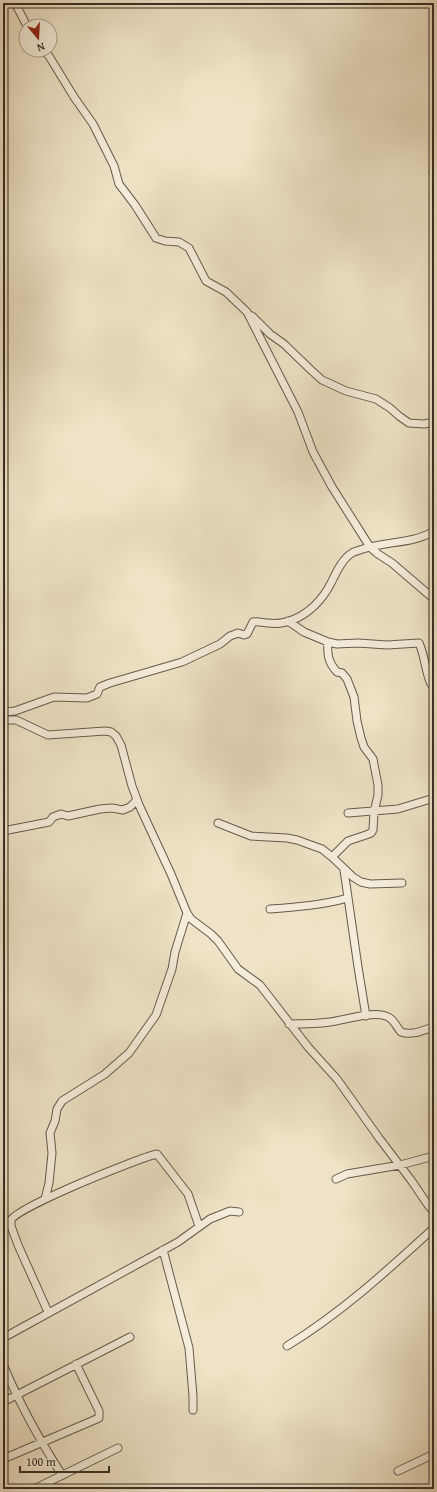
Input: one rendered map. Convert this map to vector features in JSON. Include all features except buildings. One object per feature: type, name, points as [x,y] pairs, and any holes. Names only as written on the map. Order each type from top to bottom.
[{"type":"street","points":[[15,3],[23,18]]},
{"type":"street","points":[[49,58],[93,124],[114,166],[119,184],[135,205],[156,238],[165,241],[180,242],[189,248],[206,281],[226,292],[270,334],[284,344],[322,380],[346,391],[376,399],[409,423],[424,424],[434,422]]},
{"type":"street","points":[[247,312],[292,400],[305,428],[313,452],[332,487],[370,546],[434,599]]},
{"type":"street","points":[[3,712],[15,711],[54,697],[87,698],[97,694],[100,687],[110,683],[182,662],[220,644],[230,636],[238,633],[244,635],[247,634],[253,622],[281,623],[293,620],[316,605],[342,564],[352,553],[370,546],[411,539],[434,531]]},
{"type":"street","points":[[288,621],[304,632],[328,642],[338,644],[358,643],[387,645],[419,643],[422,650],[426,674],[431,684],[434,684]]},
{"type":"street","points":[[328,642],[327,656],[329,661],[336,672],[342,673],[347,679],[354,697],[361,738],[364,747],[373,760],[378,785],[378,795],[374,812],[374,824],[371,833],[348,841],[332,857]]},
{"type":"street","points":[[3,720],[16,720],[48,735],[111,732],[116,736],[121,745],[137,800],[191,919],[218,941],[238,969],[260,985],[289,1024],[322,1064],[337,1078],[378,1138],[400,1165],[434,1212]]},
{"type":"street","points":[[348,813],[398,809],[434,798]]},
{"type":"street","points":[[3,830],[50,822],[53,818],[61,814],[68,816],[112,808],[123,810],[130,807],[137,800]]},
{"type":"street","points":[[218,822],[251,836],[298,840],[322,849],[344,870],[361,882],[370,884],[402,883]]},
{"type":"street","points":[[344,870],[366,1016]]},
{"type":"street","points":[[270,909],[322,904],[348,898]]},
{"type":"street","points":[[45,1199],[49,1183],[52,1153],[50,1133],[55,1121],[57,1109],[62,1101],[105,1074],[129,1053],[156,1015],[172,969],[175,952],[187,913]]},
{"type":"street","points":[[289,1024],[310,1024],[366,1016],[387,1016],[393,1020],[400,1032],[406,1034],[418,1032],[434,1026]]},
{"type":"street","points":[[48,1312],[11,1226],[11,1220],[16,1214],[88,1180],[157,1154],[188,1194],[199,1226]]},
{"type":"street","points":[[336,1179],[347,1174],[400,1165],[434,1156]]},
{"type":"street","points":[[3,1338],[178,1242],[199,1226],[220,1214],[230,1211],[240,1212]]},
{"type":"street","points":[[288,1346],[332,1316],[392,1266],[434,1228]]},
{"type":"street","points":[[163,1250],[188,1341],[192,1370],[193,1410]]},
{"type":"street","points":[[3,1402],[130,1337]]},
{"type":"street","points":[[3,1364],[16,1396],[62,1475]]},
{"type":"street","points":[[3,1459],[99,1418],[99,1411],[76,1364]]},
{"type":"street","points":[[34,1489],[118,1448]]},
{"type":"street","points":[[398,1471],[434,1454]]}]
